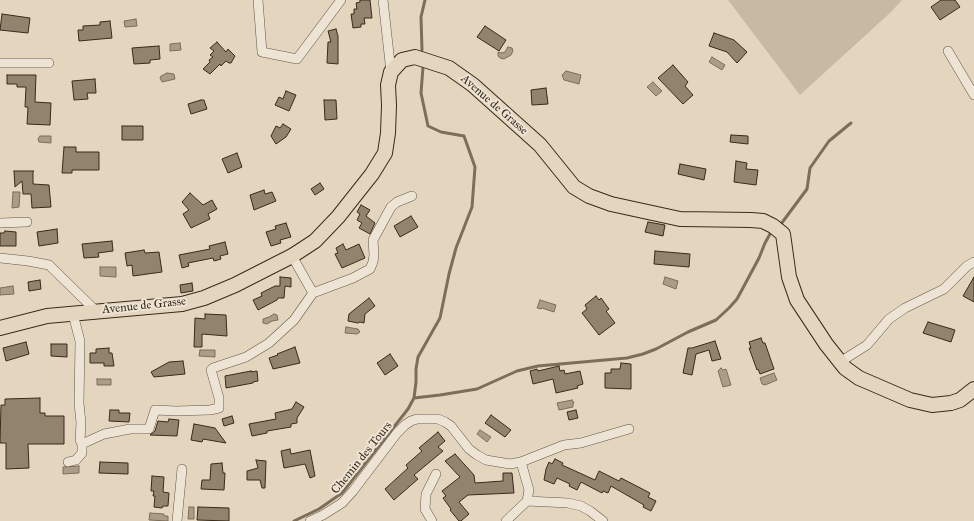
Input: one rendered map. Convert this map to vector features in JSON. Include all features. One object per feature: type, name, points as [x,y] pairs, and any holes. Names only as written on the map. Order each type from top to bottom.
[{"type":"main road","name":"Avenue de Grasse","points":[[0,328],[47,316],[182,304],[204,298],[235,285],[292,256],[315,240],[338,217],[372,174],[385,153],[388,133],[388,85],[391,72],[402,60],[415,57],[449,68],[473,85],[540,145],[574,187],[589,196],[611,204],[680,219],[751,220],[763,221],[773,226],[783,234],[789,277],[797,300],[826,344],[840,362],[845,368],[859,378],[910,400],[932,404],[951,403],[960,400],[974,389]]},
{"type":"street","points":[[258,0],[262,52],[297,60],[341,0]]},
{"type":"street","points":[[383,0],[391,72]]},
{"type":"street","points":[[948,51],[974,95]]},
{"type":"street","points":[[0,63],[49,63]]},
{"type":"street","points":[[82,444],[104,434],[149,428],[155,410],[210,410],[219,408],[219,398],[211,370],[246,357],[269,343],[294,320],[314,293],[353,278],[370,269],[374,255],[373,240],[391,207],[397,202],[412,196]]},
{"type":"street","points":[[0,223],[27,222]]},
{"type":"street","points":[[292,256],[314,293]]},
{"type":"street","points":[[0,258],[49,265],[96,311]]},
{"type":"street","points":[[840,362],[867,345],[889,319],[905,308],[944,289],[967,266],[974,262]]},
{"type":"street","points":[[68,462],[76,460],[82,453],[82,444],[80,440],[81,423],[79,403],[80,341],[73,314]]},
{"type":"street","name":"Chemin des Tours","points":[[310,521],[342,503],[354,491],[397,433],[411,421],[438,419],[451,426],[469,449],[482,458],[510,464],[521,462],[564,445],[581,443],[629,429]]},
{"type":"street","points":[[506,521],[527,501],[529,490],[521,462]]},
{"type":"street","points":[[177,521],[182,469]]},
{"type":"street","points":[[432,521],[425,509],[426,494],[436,474]]},
{"type":"street","points":[[527,501],[568,503],[581,506],[603,521]]},
{"type":"shaded area","points":[[728,0],[902,0],[891,12],[800,95]]},
{"type":"shaded area","points":[[136,19],[137,26],[125,27],[124,21]]},
{"type":"shaded area","points":[[180,43],[181,50],[170,51],[170,44]]},
{"type":"shaded area","points":[[508,47],[512,48],[513,51],[511,55],[504,59],[500,58],[498,56],[498,52],[505,52]]},
{"type":"shaded area","points":[[712,57],[725,65],[722,70],[709,62]]},
{"type":"shaded area","points":[[566,71],[581,75],[579,84],[564,80],[562,75]]},
{"type":"shaded area","points":[[167,73],[174,74],[175,79],[162,82],[160,78],[161,76]]},
{"type":"shaded area","points":[[653,82],[662,91],[656,96],[647,87]]},
{"type":"shaded area","points":[[40,136],[51,136],[51,143],[39,142],[38,139]]},
{"type":"shaded area","points":[[13,192],[20,192],[19,207],[12,208]]},
{"type":"shaded area","points":[[100,267],[116,267],[116,277],[100,276]]},
{"type":"shaded area","points":[[665,277],[678,281],[676,289],[663,284]]},
{"type":"shaded area","points":[[13,286],[14,294],[0,295],[0,288]]},
{"type":"shaded area","points":[[540,300],[556,305],[554,312],[537,308]]},
{"type":"shaded area","points":[[274,314],[277,315],[278,320],[267,324],[263,323],[263,319]]},
{"type":"shaded area","points":[[346,327],[358,329],[360,332],[357,334],[345,333]]},
{"type":"shaded area","points":[[200,350],[215,350],[215,357],[199,356]]},
{"type":"shaded area","points":[[721,368],[723,370],[726,369],[731,385],[723,387],[718,371]]},
{"type":"shaded area","points":[[774,373],[777,380],[765,385],[762,384],[760,378]]},
{"type":"shaded area","points":[[97,379],[111,379],[111,385],[97,385]]},
{"type":"shaded area","points":[[572,400],[574,402],[573,407],[559,410],[557,403]]},
{"type":"shaded area","points":[[480,430],[491,437],[487,442],[477,434]]},
{"type":"shaded area","points":[[79,466],[79,473],[63,474],[63,467]]},
{"type":"shaded area","points":[[189,507],[194,507],[194,519],[188,519]]},
{"type":"shaded area","points":[[150,513],[164,514],[164,516],[168,516],[168,521],[149,520]]},
{"type":"building","points":[[360,0],[370,0],[372,18],[364,18],[365,24],[361,24],[361,27],[353,28],[351,14],[354,14],[354,9],[357,9],[356,3],[360,2]]},
{"type":"building","points":[[941,0],[955,0],[960,7],[940,20],[931,7]]},
{"type":"building","points":[[2,14],[30,18],[28,33],[0,30]]},
{"type":"building","points":[[110,21],[112,38],[79,41],[78,30],[83,30],[83,26],[100,25],[100,22]]},
{"type":"building","points":[[485,26],[506,40],[499,51],[477,37]]},
{"type":"building","points":[[336,29],[338,36],[338,64],[327,63],[328,42],[331,42],[328,31]]},
{"type":"building","points":[[714,33],[734,40],[747,52],[737,63],[727,52],[709,46]]},
{"type":"building","points":[[217,42],[226,52],[228,49],[235,56],[231,63],[226,61],[221,66],[220,64],[210,74],[203,69],[213,57],[210,55],[214,51],[210,48]]},
{"type":"building","points":[[159,46],[160,59],[150,60],[150,63],[134,64],[132,48]]},
{"type":"building","points":[[673,65],[688,82],[685,86],[693,95],[683,104],[658,78]]},
{"type":"building","points":[[7,75],[36,75],[35,102],[51,103],[50,125],[27,124],[28,107],[25,107],[26,87],[17,87],[17,84],[7,84]]},
{"type":"building","points":[[95,79],[96,93],[87,93],[88,99],[74,100],[72,81]]},
{"type":"building","points":[[546,88],[548,104],[532,105],[531,90]]},
{"type":"building","points":[[286,91],[296,95],[289,111],[275,105],[279,97],[283,99]]},
{"type":"building","points":[[204,100],[207,109],[191,114],[188,104]]},
{"type":"building","points":[[324,100],[336,100],[337,119],[325,120]]},
{"type":"building","points":[[283,124],[291,129],[286,137],[276,144],[271,136],[276,126],[280,128]]},
{"type":"building","points":[[122,126],[143,126],[143,140],[122,140]]},
{"type":"building","points":[[731,135],[748,136],[748,144],[730,142]]},
{"type":"building","points":[[64,147],[76,147],[76,152],[99,152],[99,170],[72,170],[72,173],[62,173]]},
{"type":"building","points":[[237,153],[242,167],[228,173],[222,159]]},
{"type":"building","points":[[736,161],[747,163],[746,169],[758,170],[756,185],[734,182]]},
{"type":"building","points":[[680,164],[706,169],[704,180],[678,174]]},
{"type":"building","points":[[14,171],[34,171],[33,184],[49,185],[51,207],[32,208],[31,194],[23,194],[22,181],[15,187]]},
{"type":"building","points":[[320,183],[324,189],[315,195],[311,189]]},
{"type":"building","points":[[264,190],[265,194],[272,192],[276,201],[254,210],[250,195]]},
{"type":"building","points":[[190,193],[203,205],[212,200],[217,209],[208,214],[210,219],[191,228],[183,214],[189,210],[182,202]]},
{"type":"building","points":[[361,205],[370,210],[366,216],[375,223],[370,234],[359,228],[362,223],[357,220],[360,214],[357,212]]},
{"type":"building","points":[[411,216],[418,227],[400,237],[394,226]]},
{"type":"building","points":[[648,222],[665,225],[663,236],[645,232]]},
{"type":"building","points":[[286,223],[291,237],[280,240],[281,243],[271,246],[266,232],[276,229],[275,226]]},
{"type":"building","points":[[57,229],[58,243],[39,246],[37,232]]},
{"type":"building","points":[[5,231],[16,232],[16,246],[0,246],[0,233],[4,233]]},
{"type":"building","points":[[112,241],[113,251],[98,253],[99,257],[84,258],[82,244]]},
{"type":"building","points":[[225,242],[228,254],[220,256],[221,259],[214,261],[213,258],[188,263],[189,266],[182,268],[179,255],[210,249],[209,246]]},
{"type":"building","points":[[343,244],[346,250],[359,244],[365,258],[342,268],[335,254],[338,253],[336,248]]},
{"type":"building","points":[[144,250],[145,253],[159,252],[162,272],[133,276],[132,265],[127,266],[125,253]]},
{"type":"building","points":[[655,251],[690,254],[689,267],[654,264]]},
{"type":"building","points":[[280,277],[291,278],[291,287],[285,286],[284,298],[278,298],[277,300],[258,310],[253,300],[262,296],[261,293],[275,286],[280,286]]},
{"type":"building","points":[[974,277],[974,302],[963,296]]},
{"type":"building","points":[[40,280],[41,289],[29,291],[28,282]]},
{"type":"building","points":[[192,283],[193,291],[181,293],[180,285]]},
{"type":"building","points":[[596,296],[599,300],[601,298],[609,309],[606,311],[615,323],[599,335],[582,313],[587,309],[585,305]]},
{"type":"building","points":[[369,298],[375,306],[365,314],[364,323],[348,321],[349,314]]},
{"type":"building","points":[[205,314],[226,315],[227,336],[202,334],[202,347],[194,347],[195,318],[205,319]]},
{"type":"building","points":[[928,322],[955,330],[951,342],[923,333]]},
{"type":"building","points":[[761,338],[763,343],[765,343],[774,369],[760,374],[758,369],[757,370],[749,348],[751,348],[749,342]]},
{"type":"building","points":[[715,341],[721,359],[712,361],[709,350],[696,354],[692,375],[683,373],[688,348]]},
{"type":"building","points":[[26,342],[29,354],[6,361],[3,348]]},
{"type":"building","points":[[51,344],[67,344],[67,357],[51,356]]},
{"type":"building","points":[[295,347],[300,363],[273,369],[269,358]]},
{"type":"building","points":[[109,348],[109,353],[112,353],[114,366],[104,366],[104,363],[90,363],[90,353],[96,353],[96,349]]},
{"type":"building","points":[[390,354],[398,366],[385,375],[377,363]]},
{"type":"building","points":[[183,361],[185,374],[154,377],[151,372],[169,362]]},
{"type":"building","points":[[621,363],[631,364],[631,389],[605,388],[605,373],[611,373],[611,369],[620,369]]},
{"type":"building","points":[[559,366],[560,371],[564,370],[565,374],[580,371],[583,384],[577,386],[578,388],[556,393],[553,379],[533,384],[530,371],[537,369],[538,371]]},
{"type":"building","points":[[257,371],[258,381],[226,388],[225,376]]},
{"type":"building","points":[[40,398],[40,413],[45,413],[45,416],[64,416],[64,444],[28,444],[29,468],[6,469],[6,443],[0,443],[1,405],[5,405],[5,399]]},
{"type":"building","points":[[296,402],[304,407],[297,418],[297,423],[291,424],[291,427],[267,431],[267,433],[252,436],[249,424],[276,419],[275,413],[292,409]]},
{"type":"building","points":[[110,410],[119,410],[119,413],[130,413],[129,422],[109,421]]},
{"type":"building","points":[[576,410],[578,418],[569,420],[567,412]]},
{"type":"building","points":[[491,415],[511,430],[505,437],[485,423]]},
{"type":"building","points":[[232,416],[234,423],[224,426],[222,419]]},
{"type":"building","points":[[169,419],[179,420],[177,436],[150,435],[155,431],[158,421],[168,422]]},
{"type":"building","points":[[194,424],[215,428],[226,443],[203,439],[202,442],[191,440]]},
{"type":"building","points":[[438,432],[445,441],[438,447],[443,451],[414,475],[418,479],[394,500],[385,489],[408,468],[406,465],[422,451],[419,448]]},
{"type":"building","points":[[290,449],[291,454],[310,450],[315,476],[310,478],[305,464],[284,468],[281,451]]},
{"type":"building","points":[[455,454],[474,475],[475,483],[503,481],[503,473],[512,473],[514,493],[468,495],[459,502],[469,514],[459,521],[443,498],[446,496],[442,491],[460,477],[445,461]]},
{"type":"building","points":[[555,459],[563,463],[562,465],[595,480],[599,471],[619,481],[621,478],[650,493],[648,497],[656,501],[651,511],[643,507],[644,505],[611,486],[608,493],[603,491],[602,493],[581,482],[577,490],[569,486],[570,484],[557,478],[554,484],[544,480],[549,462],[552,464]]},
{"type":"building","points":[[256,460],[266,461],[265,488],[262,488],[260,480],[247,480],[247,471],[258,468]]},
{"type":"building","points":[[100,462],[128,463],[128,474],[99,473]]},
{"type":"building","points":[[222,463],[223,473],[225,473],[224,490],[201,489],[202,480],[210,480],[211,464]]},
{"type":"building","points":[[152,476],[164,477],[163,492],[169,493],[168,506],[163,506],[162,508],[154,507],[155,496],[153,496],[154,491],[151,491]]},
{"type":"building","points":[[198,507],[229,508],[229,521],[197,520]]},
{"type":"waterway","points":[[422,50],[421,17],[425,0]]},
{"type":"waterway","points":[[294,521],[319,509],[342,493],[408,409],[414,398],[418,357],[440,318],[456,248],[472,207],[475,167],[464,136],[441,132],[428,126],[421,93],[423,67]]},
{"type":"waterway","points":[[781,224],[807,189],[810,168],[829,141],[851,123]]},
{"type":"waterway","points":[[414,398],[477,389],[517,371],[538,366],[627,358],[656,349],[688,332],[716,320],[729,308],[737,299],[770,234]]}]
